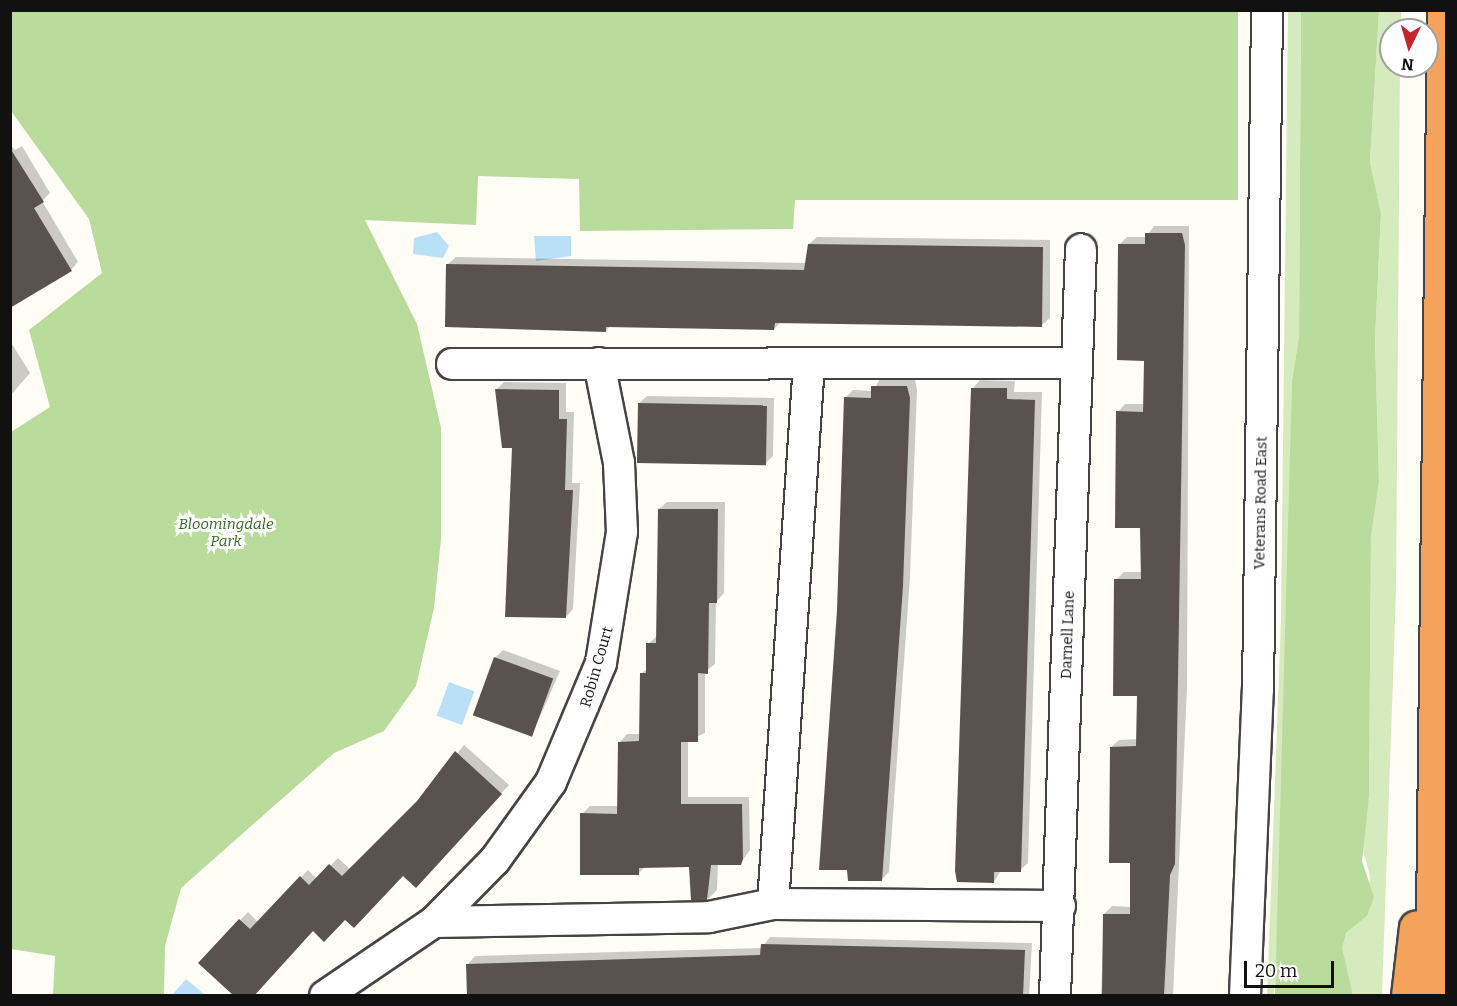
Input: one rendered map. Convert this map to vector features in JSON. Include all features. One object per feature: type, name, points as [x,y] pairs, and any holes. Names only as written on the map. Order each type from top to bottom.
[{"type":"highway","points":[[1432,996],[1444,10]]},
{"type":"highway","points":[[1408,996],[1435,767]]},
{"type":"street","name":"Veterans Road East","points":[[1245,996],[1258,690],[1267,10]]},
{"type":"street","name":"Darnell Lane","points":[[1055,996],[1060,906],[1080,249]]},
{"type":"street","name":"Robin Court","points":[[325,996],[434,922],[489,868],[551,782],[601,663],[622,532],[619,464],[599,363]]},
{"type":"street","points":[[773,904],[809,363]]},
{"type":"street","points":[[452,364],[1077,363]]},
{"type":"street","points":[[434,922],[631,920],[710,916],[773,904],[1060,906]]},
{"type":"green space","points":[[1301,10],[1299,337],[1292,380],[1282,861],[1274,995],[1267,996],[1281,619],[1288,11]]},
{"type":"green space","name":"Bloomingdale Park","points":[[10,11],[1238,11],[1238,200],[795,200],[793,229],[580,231],[579,179],[478,176],[476,225],[365,220],[417,324],[441,428],[441,539],[434,608],[416,686],[384,731],[334,753],[181,888],[165,946],[164,995],[53,995],[55,956],[11,949],[11,432],[50,407],[29,330],[102,273],[89,219],[11,111]]},
{"type":"green space","points":[[1301,11],[1379,11],[1370,162],[1381,213],[1375,339],[1379,482],[1371,537],[1369,797],[1362,861],[1374,897],[1367,916],[1346,933],[1342,948],[1353,995],[1275,995],[1292,380],[1299,337]]},
{"type":"green space","points":[[1379,11],[1401,11],[1401,18],[1379,18],[1379,78],[1400,78],[1396,590],[1382,995],[1353,995],[1341,948],[1346,933],[1367,916],[1370,876],[1362,846],[1369,797],[1371,537],[1379,482],[1375,339],[1381,213],[1370,162]]},
{"type":"water","points":[[437,232],[449,246],[443,258],[413,254],[414,238]]},
{"type":"water","points":[[534,236],[571,236],[571,256],[536,261]]},
{"type":"water","points":[[449,682],[474,691],[462,725],[437,716]]},
{"type":"water","points":[[186,979],[205,995],[173,994]]},
{"type":"building","points":[[10,148],[44,202],[34,208],[72,271],[10,308]]},
{"type":"building","points":[[1145,233],[1182,233],[1185,245],[1175,864],[1170,875],[1164,996],[1102,996],[1103,914],[1130,914],[1130,863],[1109,863],[1110,747],[1136,746],[1137,696],[1113,696],[1114,579],[1141,579],[1140,528],[1115,528],[1116,411],[1143,412],[1144,361],[1117,360],[1118,244],[1145,244]]},
{"type":"building","points":[[808,244],[1043,247],[1042,327],[775,323],[774,330],[606,327],[606,332],[445,327],[446,264],[804,270]]},
{"type":"building","points":[[871,386],[907,386],[910,398],[903,586],[882,881],[848,881],[847,870],[819,870],[837,610],[844,397],[871,398]]},
{"type":"building","points":[[971,388],[1007,388],[1007,399],[1035,400],[1021,872],[994,872],[994,883],[957,882],[955,871]]},
{"type":"building","points":[[495,389],[559,390],[559,419],[567,419],[565,490],[573,490],[566,618],[505,617],[512,448],[502,448]]},
{"type":"building","points":[[638,403],[767,405],[766,465],[637,463]]},
{"type":"building","points":[[658,509],[718,509],[717,603],[709,603],[708,674],[698,673],[698,742],[681,742],[681,804],[742,804],[743,859],[741,865],[711,865],[707,900],[691,900],[689,867],[639,868],[639,875],[580,875],[580,813],[617,814],[618,742],[639,741],[640,673],[646,673],[646,643],[656,643]]},
{"type":"building","points":[[494,657],[553,679],[532,737],[473,715]]},
{"type":"building","points":[[455,751],[502,794],[416,888],[403,876],[354,928],[345,920],[324,942],[313,931],[254,996],[234,996],[198,963],[239,919],[250,929],[300,876],[309,885],[329,864],[342,876],[417,801]]},
{"type":"building","points":[[761,944],[1025,950],[1023,996],[467,996],[466,964],[760,955]]}]
